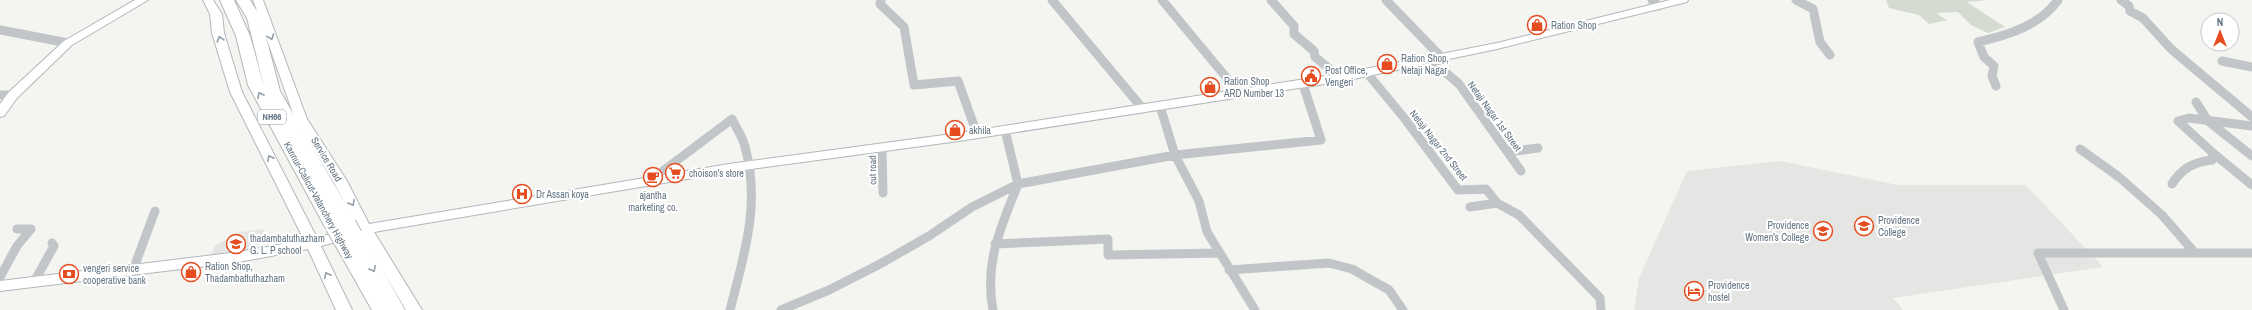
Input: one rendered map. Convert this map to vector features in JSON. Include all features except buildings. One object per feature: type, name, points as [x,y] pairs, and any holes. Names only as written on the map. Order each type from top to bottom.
[{"type":"highway","name":"Kannur-Calicut-Valanchery Highway","points":[[227,0],[243,36],[255,85],[348,231],[381,310]]},
{"type":"highway","name":"NH66","points":[[243,0],[254,18],[273,91],[348,231],[396,310]]},
{"type":"main road","points":[[0,113],[14,95],[68,43],[143,0]]},
{"type":"main road","points":[[208,0],[216,14],[218,34],[236,92],[295,208],[344,310]]},
{"type":"main road","name":"Service Road","points":[[258,0],[301,119],[340,181],[348,231],[414,310]]},
{"type":"main road","points":[[0,286],[240,257],[311,244],[348,231],[495,206],[748,166],[1005,130],[1341,78],[1437,59],[1656,3],[1683,0]]},
{"type":"street","points":[[881,0],[880,4],[904,27],[914,85],[958,81],[977,134]]},
{"type":"street","points":[[1052,0],[1143,109]]},
{"type":"street","points":[[1162,0],[1240,94]]},
{"type":"street","points":[[1271,0],[1280,12],[1294,26],[1294,34],[1314,51],[1316,57],[1323,64],[1341,78]]},
{"type":"street","name":"Netaji Nagar 1st Street","points":[[1386,0],[1459,84],[1521,171]]},
{"type":"street","points":[[1796,0],[1812,9],[1820,42],[1830,55]]},
{"type":"street","points":[[1996,86],[1991,78],[1991,72],[1994,66],[1984,58],[1978,42],[1993,38],[2041,19],[2054,7],[2058,0]]},
{"type":"street","points":[[2122,0],[2129,6],[2130,11],[2142,18],[2171,49],[2252,117]]},
{"type":"street","points":[[0,30],[68,43]]},
{"type":"street","points":[[2222,61],[2252,67]]},
{"type":"street","name":"Netaji Nagar 2nd Street","points":[[1367,73],[1405,119],[1458,190],[1486,189],[1497,203],[1519,215],[1600,298],[1601,310]]},
{"type":"street","points":[[781,310],[828,290],[880,264],[930,236],[972,207],[1018,184],[1175,155],[1321,140],[1302,84]]},
{"type":"street","points":[[0,95],[14,95]]},
{"type":"street","points":[[2196,102],[2208,121],[2252,156]]},
{"type":"street","points":[[1160,106],[1175,155],[1199,201],[1207,232],[1255,310]]},
{"type":"street","points":[[2252,126],[2189,118],[2178,121],[2252,185]]},
{"type":"street","points":[[647,183],[732,119],[746,146],[753,192],[749,234],[730,310]]},
{"type":"street","points":[[993,310],[989,296],[991,254],[1018,184],[1005,130]]},
{"type":"street","name":"cut road","points":[[882,148],[883,193]]},
{"type":"street","points":[[1508,152],[1538,148]]},
{"type":"street","points":[[2080,149],[2119,177],[2162,215],[2195,253]]},
{"type":"street","points":[[2172,184],[2179,172],[2196,162],[2212,160],[2213,152]]},
{"type":"street","points":[[1470,207],[1497,203]]},
{"type":"street","points":[[133,270],[155,211]]},
{"type":"street","points":[[0,277],[17,246],[32,229],[17,228]]},
{"type":"street","points":[[995,244],[1108,239],[1108,255],[1220,253]]},
{"type":"street","points":[[34,282],[54,246],[52,243]]},
{"type":"street","points":[[2064,310],[2038,253],[2252,253]]},
{"type":"street","points":[[1229,270],[1329,263],[1352,269],[1389,290],[1403,310]]},
{"type":"shaded area","points":[[1886,0],[1989,0],[1967,2],[2005,27],[1988,33],[1971,25],[1958,12],[1936,13],[1947,20],[1929,24],[1919,15],[1889,8]]},
{"type":"shaded area","name":"Providence College","points":[[1780,161],[1898,185],[2026,185],[2103,267],[1893,298],[1903,310],[1634,310],[1639,278],[1687,171]]},
{"type":"shaded area","name":"thadambatuthazham G. L. P school","points":[[264,229],[264,234],[252,252],[209,259],[215,246],[240,232]]},
{"type":"place","name":"Ration Shop","points":[[1537,25]]},
{"type":"place","name":"Ration Shop, Netaji Nagar","points":[[1387,64]]},
{"type":"place","name":"Post Office, Vengeri","points":[[1311,76]]},
{"type":"place","name":"Ration Shop ARD Number 13","points":[[1210,87]]},
{"type":"place","name":"akhila","points":[[955,130]]},
{"type":"place","name":"choison's store","points":[[675,173]]},
{"type":"place","name":"ajantha marketing co.","points":[[653,177]]},
{"type":"place","name":"Dr Assan koya","points":[[522,194]]},
{"type":"place","name":"Providence College","points":[[1864,226]]},
{"type":"place","name":"Providence Women's College","points":[[1823,231]]},
{"type":"place","name":"thadambatuthazham G. L. P school","points":[[236,244]]},
{"type":"place","name":"Ration Shop, Thadambattuthazham","points":[[191,272]]},
{"type":"place","name":"vengeri service cooperative bank","points":[[69,274]]},
{"type":"place","name":"Providence hostel","points":[[1694,291]]}]
